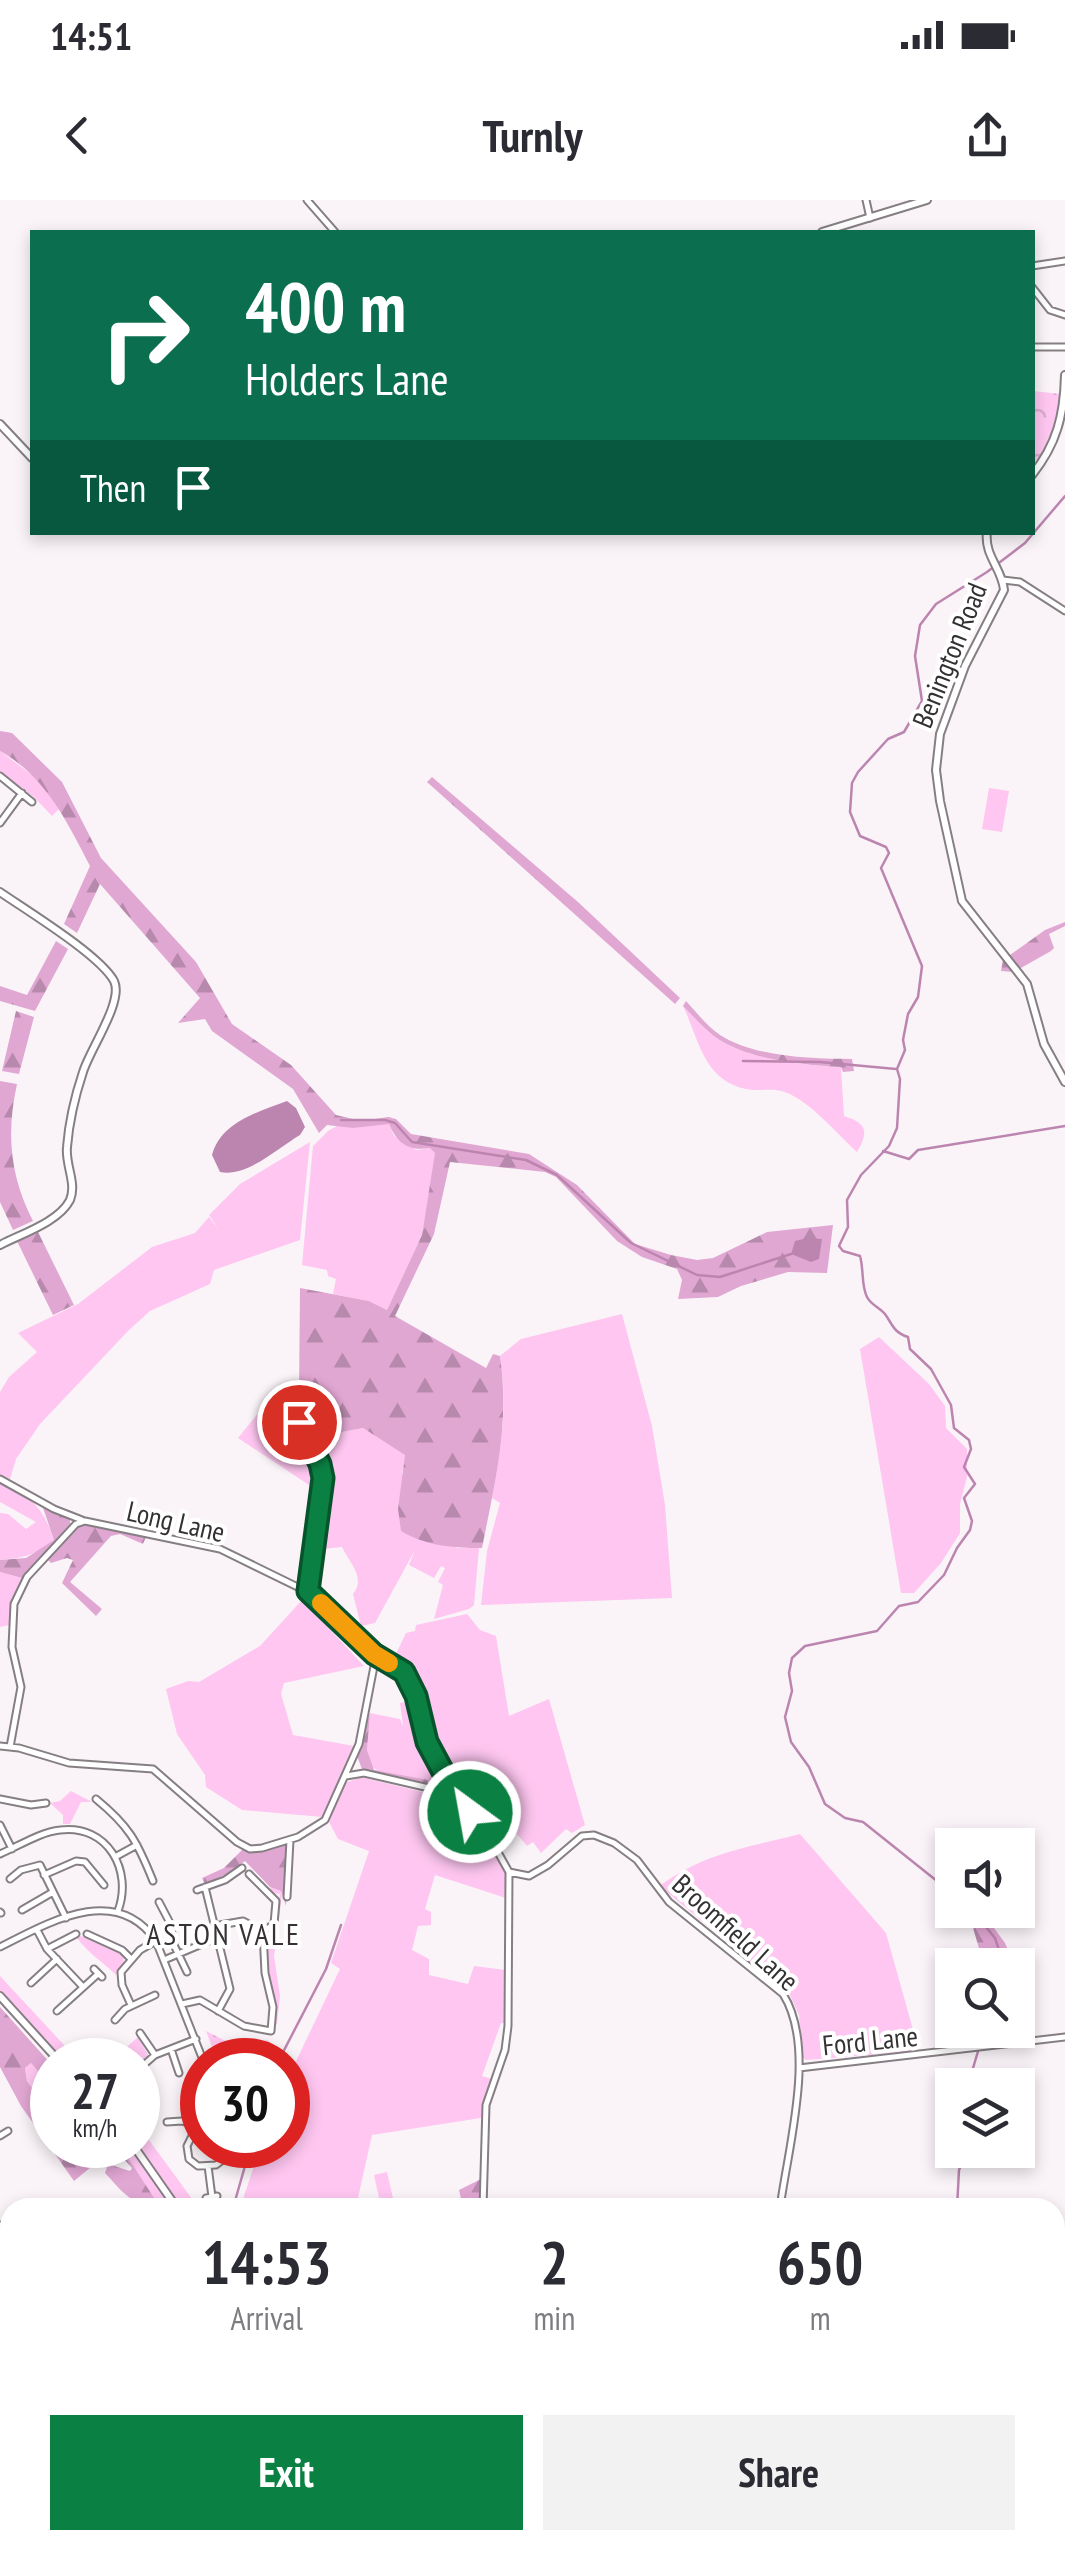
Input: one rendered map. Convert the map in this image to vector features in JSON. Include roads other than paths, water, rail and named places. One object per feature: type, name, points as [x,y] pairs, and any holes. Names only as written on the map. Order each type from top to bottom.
[{"type":"street","points":[[307,200],[333,230]]},
{"type":"street","points":[[829,230],[927,200]]},
{"type":"street","points":[[869,201],[870,218]]},
{"type":"street","points":[[1035,266],[1065,261]]},
{"type":"street","points":[[1035,294],[1050,310],[1065,314]]},
{"type":"street","points":[[1035,347],[1065,347]]},
{"type":"street","points":[[1035,471],[1058,433],[1065,375]]},
{"type":"street","points":[[0,424],[30,456]]},
{"type":"street","points":[[988,535],[986,548],[1005,578],[1020,582],[1065,611]]},
{"type":"street","name":"Benington Road","points":[[1005,578],[1004,590],[964,666],[940,734],[936,760],[940,801],[962,902],[1028,984],[1044,1044],[1065,1082]]},
{"type":"street","points":[[0,776],[32,802]]},
{"type":"street","points":[[0,823],[22,793]]},
{"type":"street","points":[[0,892],[21,911],[76,944],[112,979],[117,997],[92,1046],[76,1095],[66,1149],[72,1184],[69,1201],[60,1214],[0,1245]]},
{"type":"street","points":[[299,1422],[323,1478],[308,1591]]},
{"type":"street","points":[[0,1478],[54,1509],[85,1521]]},
{"type":"street","name":"Long Lane","points":[[10,1747],[21,1686],[12,1647],[14,1604],[27,1577],[76,1524],[85,1521],[220,1549],[308,1591],[376,1656],[404,1672],[427,1742],[455,1794],[484,1830],[509,1872]]},
{"type":"street","points":[[0,1746],[70,1764],[153,1770],[246,1848],[262,1848],[290,1840],[324,1820],[354,1760],[376,1656]]},
{"type":"street","points":[[354,1760],[364,1774]]},
{"type":"street","points":[[346,1777],[364,1774],[455,1794]]},
{"type":"street","points":[[0,1799],[31,1804],[48,1802]]},
{"type":"street","points":[[96,1803],[110,1809],[129,1829],[150,1864],[153,1881]]},
{"type":"street","points":[[0,1825],[12,1849]]},
{"type":"street","points":[[0,1854],[50,1832],[74,1830],[98,1838],[115,1856],[123,1878],[118,1911]]},
{"type":"street","name":"Broomfield Lane","points":[[509,1872],[523,1877],[537,1872],[573,1840],[586,1834],[630,1853],[669,1902],[782,1994],[795,2025],[799,2068]]},
{"type":"street","points":[[287,1896],[290,1840]]},
{"type":"street","points":[[115,1856],[136,1845]]},
{"type":"street","points":[[44,1875],[85,1862],[100,1883]]},
{"type":"street","points":[[10,1878],[37,1864],[66,1918]]},
{"type":"street","points":[[218,2011],[230,1989],[201,1889],[242,1868]]},
{"type":"street","points":[[483,2198],[486,2104],[505,2050],[508,2026],[509,1872]]},
{"type":"street","points":[[249,1874],[276,1901],[274,1924],[263,1932]]},
{"type":"street","points":[[33,1916],[26,1908],[53,1892]]},
{"type":"street","points":[[159,1902],[187,1972]]},
{"type":"street","points":[[0,1947],[98,1908],[118,1911],[141,1924],[156,1941],[195,2038]]},
{"type":"street","points":[[214,1926],[243,1921],[263,1932]]},
{"type":"street","points":[[37,1930],[48,1949],[83,1988]]},
{"type":"street","points":[[182,2004],[200,2000],[244,2026],[271,2031],[273,2007],[265,1972],[263,1932]]},
{"type":"street","points":[[48,1949],[76,1934]]},
{"type":"street","points":[[92,1934],[132,1959]]},
{"type":"street","points":[[164,1960],[217,1938]]},
{"type":"street","points":[[131,2005],[120,1978],[124,1967],[156,1941]]},
{"type":"street","points":[[33,1979],[57,1959]]},
{"type":"street","points":[[61,2009],[98,1973]]},
{"type":"street","points":[[0,1996],[38,2038]]},
{"type":"street","points":[[117,2015],[131,2005],[153,1998]]},
{"type":"street","name":"Ford Lane","points":[[799,2068],[1065,2037]]},
{"type":"street","points":[[160,2053],[180,2046]]},
{"type":"street","points":[[171,2049],[180,2073]]},
{"type":"street","points":[[781,2198],[799,2068]]},
{"type":"street","points":[[170,2124],[180,2122]]},
{"type":"street","points":[[149,2168],[170,2198]]},
{"type":"street","points":[[208,2168],[212,2197]]},
{"type":"waterway","points":[[1035,531],[1065,496]]},
{"type":"waterway","points":[[935,1879],[863,1822],[845,1818],[825,1804],[809,1767],[791,1742],[785,1717],[792,1691],[792,1658],[805,1646],[877,1631],[899,1606],[918,1602],[944,1575],[970,1530],[972,1521],[964,1498],[975,1484],[964,1467],[971,1449],[969,1440],[954,1428],[951,1405],[931,1369],[910,1349],[908,1337],[896,1330],[869,1300],[860,1256],[839,1246],[848,1227],[847,1200],[861,1175],[889,1146],[897,1128],[897,1069],[905,1050],[908,1014],[918,997],[922,966],[881,868],[889,853],[886,847],[860,836],[850,812],[852,783],[888,739],[904,732],[922,701],[915,656],[920,625],[936,604],[987,572],[1032,535]]},
{"type":"waterway","points":[[743,1061],[820,1062],[896,1069]]},
{"type":"waterway","points":[[341,1120],[385,1120],[395,1123],[412,1142],[526,1160],[557,1175]]},
{"type":"waterway","points":[[883,1151],[909,1159],[918,1150],[1065,1126]]},
{"type":"waterway","points":[[558,1176],[631,1243],[697,1275],[720,1277],[791,1254]]},
{"type":"waterway","points":[[290,2038],[326,1969],[341,1925]]},
{"type":"waterway","points":[[987,1928],[998,1948]]},
{"type":"waterway","points":[[973,2068],[979,2048]]},
{"type":"waterway","points":[[236,2198],[244,2168]]},
{"type":"waterway","points":[[958,2198],[960,2168]]},
{"type":"district","name":"ASTON VALE","points":[[224,1933]]}]
